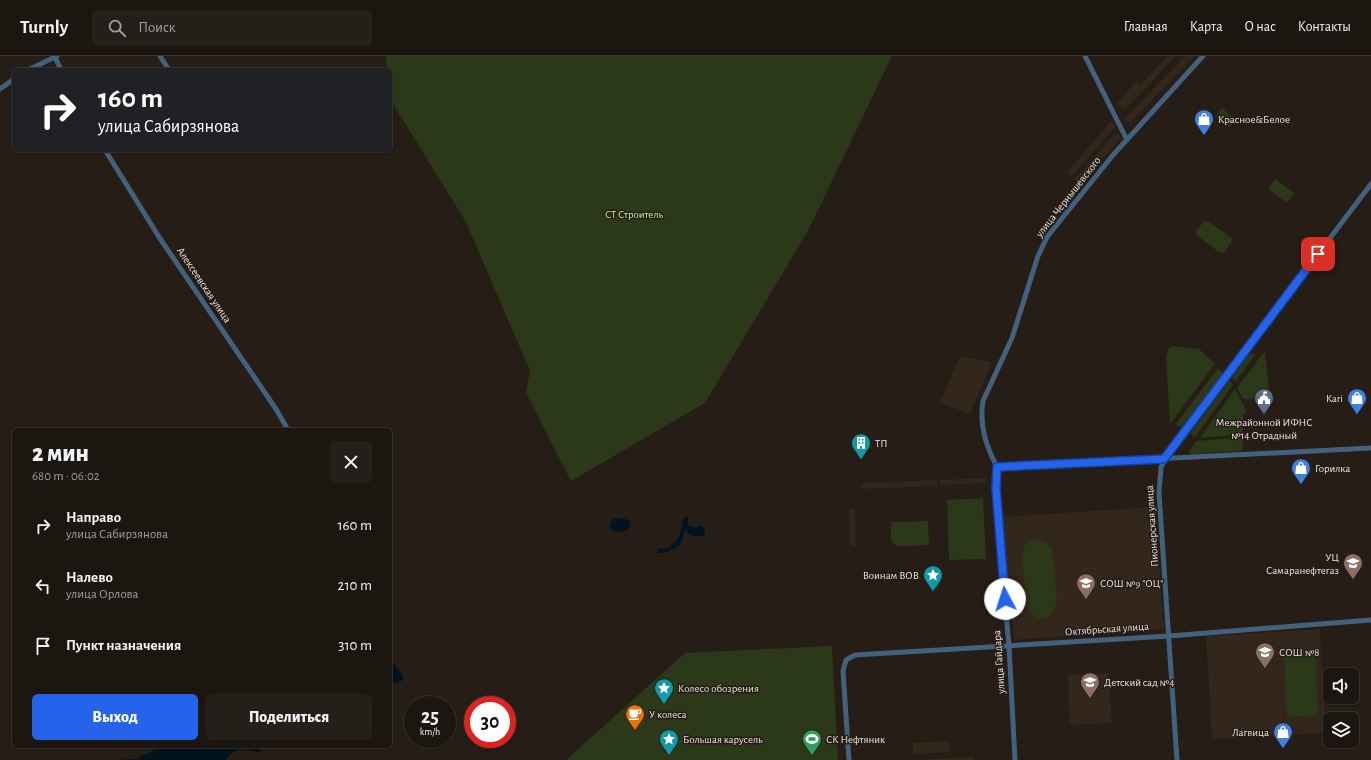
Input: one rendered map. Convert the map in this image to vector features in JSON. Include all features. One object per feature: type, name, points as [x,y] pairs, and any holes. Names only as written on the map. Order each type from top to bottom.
[{"type":"street","points":[[32,68],[56,56],[60,68]]},
{"type":"street","points":[[160,56],[167,68]]},
{"type":"street","points":[[1086,56],[1127,140]]},
{"type":"street","name":"улица Чернышевского","points":[[997,467],[988,451],[983,432],[982,410],[988,390],[1002,363],[1012,338],[1038,256],[1054,228],[1127,140],[1203,56]]},
{"type":"street","points":[[0,89],[12,80]]},
{"type":"street","name":"Алексеевская улица","points":[[106,152],[160,237],[276,409],[287,428]]},
{"type":"street","points":[[1164,459],[1371,184]]},
{"type":"street","points":[[997,467],[1371,448]]},
{"type":"street","name":"Пионерская улица","points":[[1164,459],[1161,467],[1159,493],[1177,760]]},
{"type":"street","name":"улица Гайдара","points":[[997,467],[995,480],[996,503],[1009,646],[1015,760]]},
{"type":"street","name":"Октябрьская улица","points":[[849,760],[843,671],[846,660],[856,655],[1169,636],[1371,620]]},
{"type":"shaded area","points":[[1168,56],[1176,56],[1125,110],[1117,103],[1136,82],[1140,85]]},
{"type":"shaded area","points":[[1185,56],[1195,56],[1130,123],[1125,118]]},
{"type":"shaded area","points":[[1111,121],[1116,126],[1072,176],[1067,172]]},
{"type":"shaded area","points":[[1115,133],[1121,138],[1080,185],[1074,180]]},
{"type":"shaded area","points":[[960,356],[992,362],[970,414],[940,403]]},
{"type":"shaded area","points":[[986,478],[986,483],[941,485],[940,480]]},
{"type":"shaded area","points":[[937,480],[937,486],[862,489],[862,483]]},
{"type":"shaded area","name":"СОШ №9 \"ОЦ\"","points":[[1155,507],[1164,629],[1014,640],[1002,517]]},
{"type":"shaded area","points":[[849,509],[855,509],[856,546],[850,546]]},
{"type":"shaded area","name":"СОШ №8","points":[[1320,629],[1323,704],[1324,704],[1325,712],[1323,712],[1323,733],[1212,739],[1206,636]]},
{"type":"shaded area","name":"Детский сад №4","points":[[1109,673],[1112,723],[1070,725],[1068,675]]},
{"type":"shaded area","points":[[949,741],[950,752],[913,754],[913,743]]},
{"type":"shaded area","points":[[974,757],[974,760],[913,760]]},
{"type":"green space","name":"СТ Строитель","points":[[386,56],[892,56],[809,229],[705,403],[571,481],[526,393],[530,371],[466,222],[392,102],[392,68],[387,68]]},
{"type":"green space","points":[[1222,108],[1236,120],[1229,127],[1216,116]]},
{"type":"green space","points":[[1275,179],[1294,193],[1287,203],[1268,189]]},
{"type":"green space","points":[[1204,221],[1209,222],[1232,238],[1231,243],[1224,253],[1219,252],[1196,235],[1197,230]]},
{"type":"green space","points":[[1173,346],[1199,349],[1215,364],[1170,424],[1166,357],[1168,349]]},
{"type":"green space","points":[[1265,352],[1270,398],[1243,399],[1237,388]]},
{"type":"green space","points":[[1249,354],[1256,354],[1235,382],[1232,377]]},
{"type":"green space","points":[[1218,368],[1223,373],[1181,428],[1176,424]]},
{"type":"green space","points":[[1230,380],[1233,385],[1195,437],[1190,434]]},
{"type":"green space","points":[[1235,389],[1247,412],[1243,414],[1243,434],[1200,438]]},
{"type":"green space","points":[[1244,437],[1242,451],[1192,454],[1189,452],[1196,441]]},
{"type":"green space","points":[[983,498],[986,559],[949,560],[947,500]]},
{"type":"green space","points":[[928,521],[929,545],[897,546],[891,542],[891,522]]},
{"type":"green space","points":[[1037,539],[1046,542],[1052,549],[1057,603],[1053,613],[1044,618],[1037,618],[1032,615],[1029,608],[1022,559],[1022,552],[1025,545],[1028,542]]},
{"type":"green space","points":[[832,646],[838,760],[566,760],[685,653]]},
{"type":"green space","points":[[1315,654],[1318,715],[1287,717],[1284,656]]},
{"type":"water","points":[[688,516],[688,525],[694,528],[700,525],[705,528],[704,536],[693,536],[685,530],[680,545],[665,553],[658,553],[657,550],[660,548],[664,549],[669,547],[676,541],[680,534],[683,519]]},
{"type":"water","points":[[623,518],[630,521],[630,527],[625,531],[616,532],[610,528],[610,524],[613,519]]},
{"type":"water","points":[[392,662],[403,675],[403,680],[395,684],[392,680]]},
{"type":"water","points":[[158,748],[261,748],[260,752],[242,749],[234,751],[226,760],[116,760],[138,759],[142,755]]},
{"type":"place","name":"Красное&Белое","points":[[1204,136]]},
{"type":"place","name":"Межрайонной ИФНС №14 Отрадный","points":[[1264,415]]},
{"type":"place","name":"Kari","points":[[1357,415]]},
{"type":"place","name":"ТП","points":[[861,460]]},
{"type":"place","name":"Горилка","points":[[1301,485]]},
{"type":"place","name":"УЦ Самаранефтегаз","points":[[1353,580]]},
{"type":"place","name":"Воинам ВОВ","points":[[933,592]]},
{"type":"place","name":"СОШ №9 \"ОЦ\"","points":[[1086,600]]},
{"type":"place","name":"СОШ №8","points":[[1265,669]]},
{"type":"place","name":"Детский сад №4","points":[[1090,699]]},
{"type":"place","name":"Колесо обозрения","points":[[664,705]]},
{"type":"place","name":"У колеса","points":[[635,731]]},
{"type":"place","name":"Лагвица","points":[[1283,749]]},
{"type":"place","name":"Большая карусель","points":[[669,756]]},
{"type":"place","name":"СК Нефтяник","points":[[812,756]]},
{"type":"route","points":[[1005,599],[996,503],[995,480],[997,467],[1164,459],[1318,254]]}]
